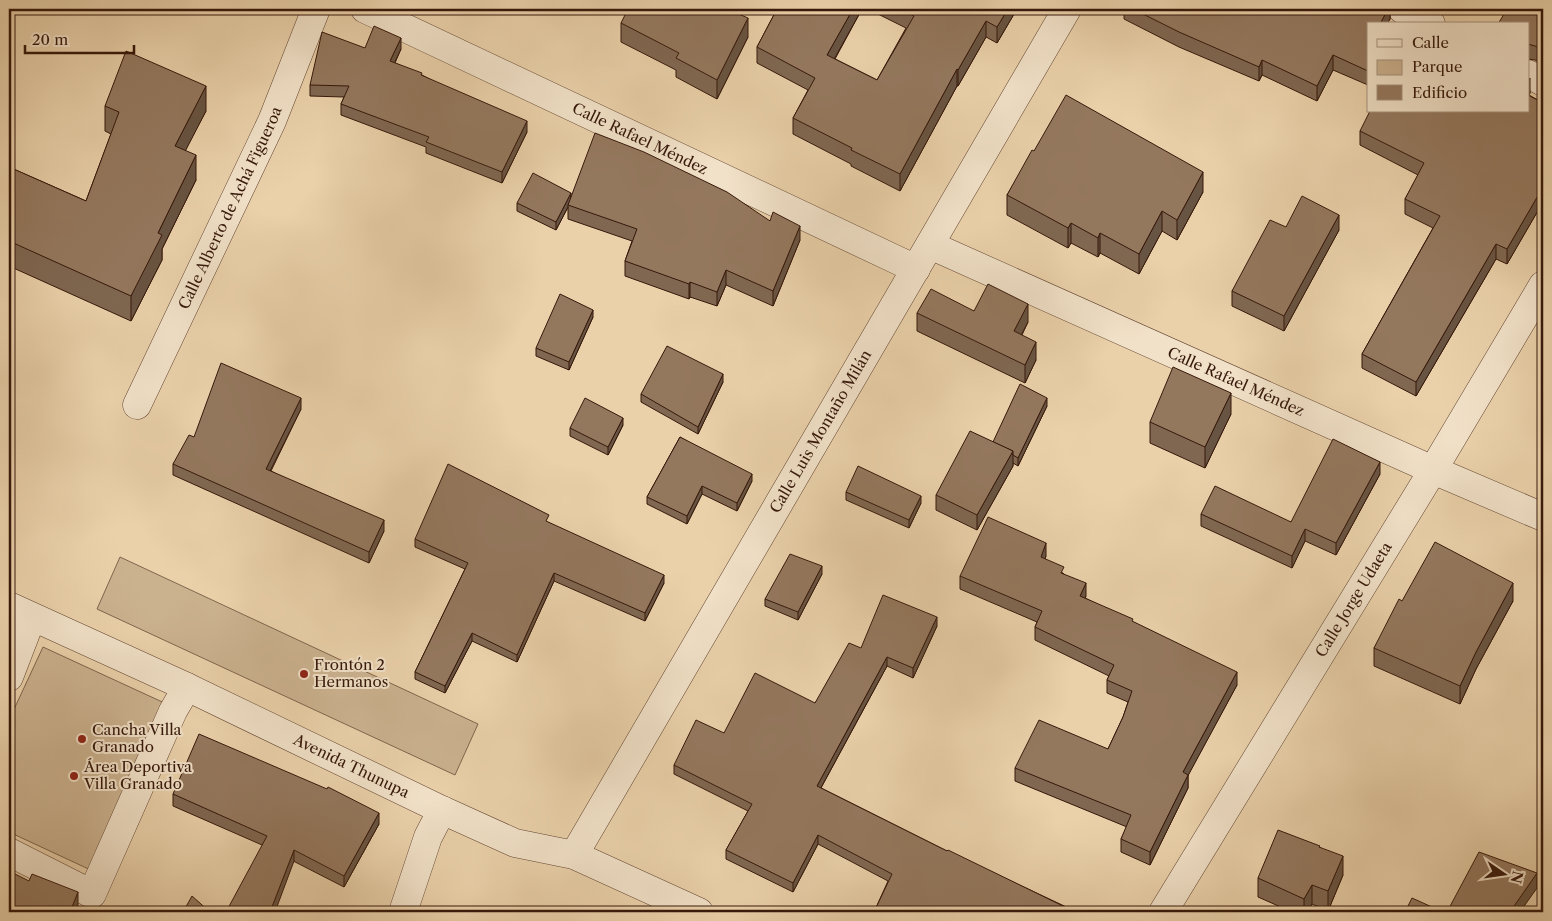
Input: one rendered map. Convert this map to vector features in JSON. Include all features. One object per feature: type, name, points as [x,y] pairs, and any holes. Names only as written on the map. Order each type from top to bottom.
[{"type":"street","name":"Calle Alberto de Achá Figueroa","points":[[136,405],[272,121],[316,9]]},
{"type":"street","name":"Calle Rafael Méndez","points":[[365,9],[916,269]]},
{"type":"street","name":"Calle Luis Montaño Milán","points":[[574,855],[1067,9]]},
{"type":"street","points":[[1402,9],[1427,22]]},
{"type":"street","points":[[1530,75],[1543,82]]},
{"type":"street","name":"Calle Rafael Méndez","points":[[930,245],[1433,470],[1543,517]]},
{"type":"street","name":"Calle Jorge Udaeta","points":[[1163,912],[1433,470],[1543,285]]},
{"type":"street","points":[[9,677],[20,612]]},
{"type":"street","name":"Avenida Thunupa","points":[[20,612],[187,687],[442,810],[516,843],[574,855],[699,912]]},
{"type":"street","points":[[9,852],[92,894],[173,711],[187,687]]},
{"type":"street","points":[[403,912],[428,837],[442,810]]},
{"type":"green space","name":"Frontón 2 Hermanos","points":[[120,557],[478,724],[455,775],[97,609]]},
{"type":"green space","name":"Cancha Villa Granado","points":[[43,647],[171,706],[95,872],[9,832],[9,720]]},
{"type":"building","points":[[628,9],[727,9],[748,18],[717,80],[676,58],[679,53],[621,23]]},
{"type":"building","points":[[777,9],[853,9],[827,55],[877,80],[914,16],[900,9],[1008,9],[997,27],[986,21],[957,69],[900,174],[793,118],[815,78],[757,47]]},
{"type":"building","points":[[1133,9],[1388,9],[1381,22],[1367,22],[1367,71],[1333,55],[1317,86],[1262,60],[1259,67],[1179,32]]},
{"type":"building","points":[[1507,9],[1543,9],[1543,50],[1530,45],[1530,22],[1499,22]]},
{"type":"building","points":[[374,26],[401,38],[390,61],[422,73],[421,75],[527,121],[502,172],[426,142],[429,137],[341,104],[349,86],[310,85],[322,32],[365,48]]},
{"type":"building","points":[[126,51],[206,86],[175,146],[196,155],[158,233],[162,235],[131,296],[9,241],[9,167],[86,201],[119,112],[105,106]]},
{"type":"building","points":[[1066,95],[1203,172],[1177,220],[1162,211],[1139,254],[1100,233],[1098,238],[1071,223],[1068,228],[1007,195]]},
{"type":"building","points":[[1530,96],[1543,103],[1543,187],[1507,249],[1496,244],[1416,382],[1362,354],[1440,216],[1405,199],[1424,163],[1360,131],[1370,112],[1530,112]]},
{"type":"building","points":[[595,133],[644,152],[727,192],[770,221],[773,212],[800,226],[773,291],[726,270],[717,292],[625,261],[637,229],[568,205]]},
{"type":"building","points":[[533,173],[571,193],[556,222],[517,203]]},
{"type":"building","points":[[1302,196],[1339,215],[1284,316],[1232,291],[1270,220],[1286,227]]},
{"type":"building","points":[[988,284],[1028,304],[1014,331],[1036,342],[1025,365],[917,313],[931,289],[974,311]]},
{"type":"building","points":[[560,294],[593,310],[569,362],[536,348]]},
{"type":"building","points":[[667,346],[723,374],[698,427],[641,394]]},
{"type":"building","points":[[221,363],[301,398],[266,469],[384,520],[369,552],[173,464],[189,435],[194,437]]},
{"type":"building","points":[[1173,367],[1231,393],[1205,447],[1150,422]]},
{"type":"building","points":[[1020,384],[1047,398],[1018,458],[1013,455],[1013,451],[993,442]]},
{"type":"building","points":[[585,398],[623,418],[608,447],[570,428]]},
{"type":"building","points":[[970,431],[1013,451],[977,515],[936,495]]},
{"type":"building","points":[[680,437],[752,474],[737,503],[702,486],[687,516],[647,497]]},
{"type":"building","points":[[1333,439],[1380,462],[1336,543],[1305,529],[1292,556],[1201,514],[1215,486],[1291,522]]},
{"type":"building","points":[[448,464],[549,515],[546,521],[664,575],[645,613],[554,573],[517,655],[472,633],[445,686],[415,672],[468,563],[415,539]]},
{"type":"building","points":[[858,466],[921,496],[909,520],[846,492]]},
{"type":"building","points":[[988,517],[1046,543],[1041,557],[1064,567],[1061,573],[1086,583],[1080,596],[1133,619],[1132,621],[1237,672],[1183,772],[1188,775],[1150,852],[1121,839],[1131,815],[1015,768],[1039,720],[1108,749],[1123,717],[1132,691],[1107,680],[1114,665],[1035,627],[1042,611],[960,576]]},
{"type":"building","points":[[1435,542],[1513,583],[1460,686],[1374,648],[1399,599],[1402,601]]},
{"type":"building","points":[[790,554],[822,566],[798,612],[765,599]]},
{"type":"building","points":[[883,595],[937,617],[913,668],[887,657],[817,786],[947,851],[1077,912],[957,912],[953,910],[953,912],[874,912],[892,874],[818,835],[793,883],[726,850],[752,804],[674,765],[696,720],[724,733],[755,673],[815,703],[849,643],[861,648]]},
{"type":"building","points":[[199,734],[327,789],[328,787],[379,813],[344,876],[294,850],[270,912],[226,912],[267,836],[173,794]]},
{"type":"building","points":[[1278,830],[1343,856],[1328,891],[1312,885],[1304,899],[1258,878]]},
{"type":"building","points":[[1479,852],[1537,873],[1510,912],[1447,912]]},
{"type":"building","points":[[9,871],[29,881],[32,874],[78,892],[70,912],[9,912]]},
{"type":"building","points":[[192,896],[210,912],[183,912]]},
{"type":"building","points":[[1412,898],[1443,912],[1405,912]]},
{"type":"building","points":[[602,908],[611,912],[600,912]]},
{"type":"place","name":"Frontón 2 Hermanos","points":[[304,674]]},
{"type":"place","name":"Cancha Villa Granado","points":[[82,739]]},
{"type":"place","name":"Área Deportiva Villa Granado","points":[[74,776]]}]
